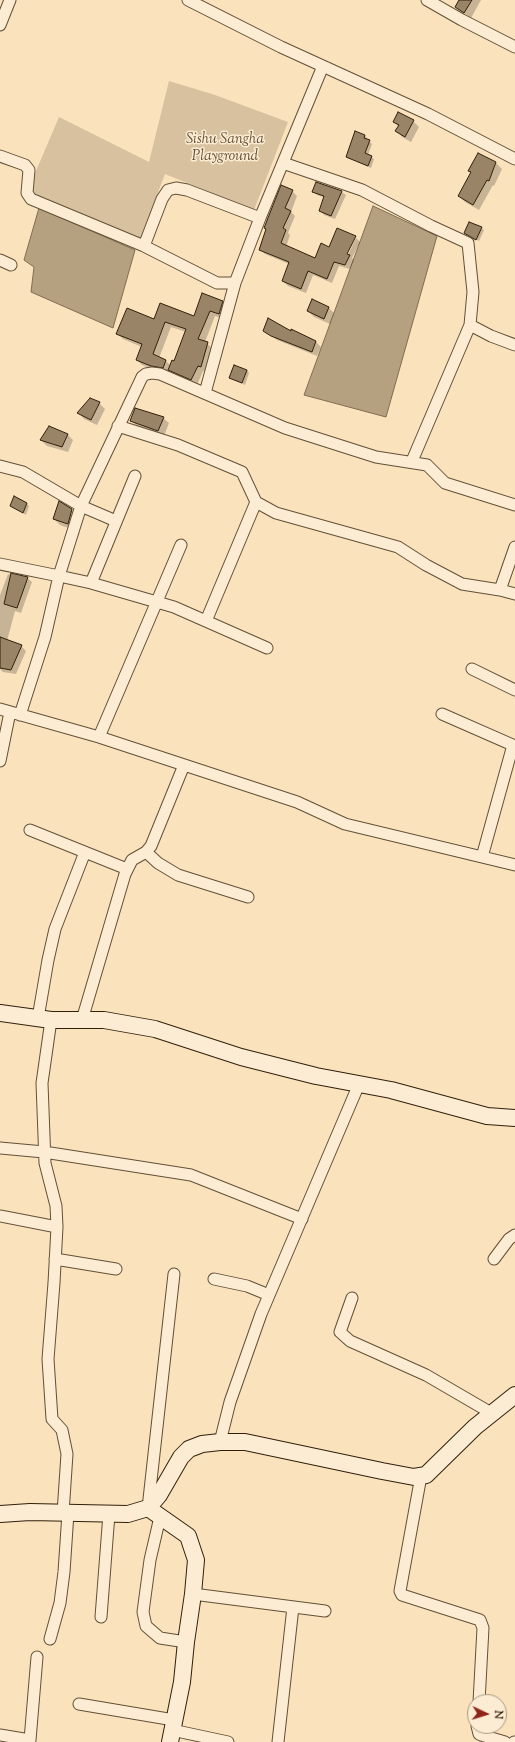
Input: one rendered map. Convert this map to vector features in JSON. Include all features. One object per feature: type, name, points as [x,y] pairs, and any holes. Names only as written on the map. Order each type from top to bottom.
[{"type":"street","points":[[0,25],[10,0]]},
{"type":"street","points":[[188,0],[280,47],[428,114],[515,159]]},
{"type":"street","points":[[427,0],[515,47]]},
{"type":"street","points":[[205,394],[235,283],[260,218],[323,66]]},
{"type":"street","points":[[0,156],[25,165],[29,170],[27,193],[31,199],[144,246],[218,283],[235,283]]},
{"type":"street","points":[[283,163],[362,190],[431,226],[468,243],[473,292],[470,325],[412,461]]},
{"type":"street","points":[[144,246],[162,199],[168,190],[176,188],[187,190],[260,218]]},
{"type":"street","points":[[0,260],[11,265]]},
{"type":"street","points":[[470,325],[491,336],[515,345]]},
{"type":"street","points":[[0,761],[10,712],[46,637],[59,576],[81,506],[142,377],[146,374],[160,374],[285,428],[376,457],[412,461],[427,465],[446,483],[515,505]]},
{"type":"street","points":[[118,426],[178,445],[242,472],[256,502],[276,513],[398,547],[426,565],[462,584],[515,594]]},
{"type":"street","points":[[0,466],[23,472],[81,506],[116,521]]},
{"type":"street","points":[[91,583],[135,476]]},
{"type":"street","points":[[206,621],[256,502]]},
{"type":"street","points":[[99,737],[181,545]]},
{"type":"street","points":[[500,590],[515,547]]},
{"type":"street","points":[[0,564],[91,583],[174,607],[267,648]]},
{"type":"street","points":[[472,669],[515,690]]},
{"type":"street","points":[[10,712],[99,737],[297,802],[345,824],[515,865]]},
{"type":"street","points":[[442,714],[514,745],[482,857]]},
{"type":"street","points":[[82,1020],[127,869],[132,860],[146,852],[151,846],[184,765]]},
{"type":"street","points":[[30,830],[127,869]]},
{"type":"street","points":[[50,1638],[60,1603],[64,1572],[67,1454],[62,1430],[52,1419],[48,1359],[57,1227],[56,1206],[45,1163],[44,1152],[42,1083],[44,1019],[48,960],[55,929],[85,852]]},
{"type":"street","points":[[146,852],[158,863],[178,874],[248,897]]},
{"type":"street","points":[[0,1013],[44,1019],[104,1020],[155,1029],[241,1057],[316,1076],[390,1090],[487,1116],[515,1118]]},
{"type":"street","points":[[220,1442],[230,1402],[269,1295],[359,1084]]},
{"type":"street","points":[[0,1148],[44,1152],[191,1175],[302,1219]]},
{"type":"street","points":[[0,1216],[57,1227]]},
{"type":"street","points":[[494,1259],[509,1239],[515,1235]]},
{"type":"street","points":[[55,1259],[116,1269]]},
{"type":"street","points":[[174,1274],[150,1560],[143,1612],[146,1626],[160,1638],[186,1642]]},
{"type":"street","points":[[214,1279],[247,1286],[269,1295]]},
{"type":"street","points":[[352,1298],[340,1332],[350,1341],[426,1375],[493,1414]]},
{"type":"street","points":[[154,1512],[159,1494],[181,1457],[189,1449],[202,1444],[245,1442],[382,1471],[414,1477],[421,1476],[426,1475],[475,1427],[515,1395]]},
{"type":"street","points":[[421,1476],[400,1591],[402,1595],[480,1620],[482,1628],[479,1694]]},
{"type":"street","points":[[0,1514],[30,1512],[128,1514],[154,1512],[188,1536],[196,1560],[182,1682],[172,1731]]},
{"type":"street","points":[[101,1617],[109,1514]]},
{"type":"street","points":[[193,1594],[325,1611]]},
{"type":"street","points":[[278,1742],[293,1607]]},
{"type":"street","points":[[0,1735],[30,1741],[37,1658]]},
{"type":"street","points":[[79,1704],[172,1731],[228,1742]]},
{"type":"street","points":[[478,1734],[505,1742]]},
{"type":"green space","name":"Sishu Sangha Playground","points":[[169,81],[215,95],[288,122],[254,210],[165,174],[140,239],[27,192],[59,117],[149,162]]},
{"type":"shaded area","points":[[373,206],[437,236],[386,417],[304,395]]},
{"type":"shaded area","points":[[39,208],[135,250],[113,328],[31,292],[34,267],[24,260]]},
{"type":"building","points":[[459,0],[472,0],[464,13],[455,7]]},
{"type":"building","points":[[398,112],[414,120],[405,137],[395,131],[399,125],[393,122]]},
{"type":"building","points":[[355,131],[365,135],[364,138],[370,140],[365,153],[372,156],[368,166],[346,157]]},
{"type":"building","points":[[478,153],[496,162],[489,181],[487,180],[473,205],[458,196],[471,172],[468,171]]},
{"type":"building","points":[[316,182],[342,191],[331,216],[319,211],[324,196],[312,192]]},
{"type":"building","points":[[281,185],[293,190],[285,208],[291,211],[283,228],[286,230],[281,243],[315,258],[321,243],[329,247],[337,228],[356,236],[347,254],[350,255],[345,265],[334,262],[327,279],[308,271],[301,289],[282,281],[289,262],[259,250],[266,229],[264,228]]},
{"type":"building","points":[[469,222],[482,227],[476,240],[464,233]]},
{"type":"building","points":[[202,293],[223,301],[219,314],[210,311],[198,339],[208,342],[201,367],[198,366],[191,380],[168,370],[172,360],[174,361],[186,329],[165,322],[153,354],[166,360],[163,368],[151,366],[136,360],[142,344],[116,334],[127,308],[154,319],[160,303],[194,316]]},
{"type":"building","points":[[312,299],[329,307],[324,319],[307,311]]},
{"type":"building","points":[[268,318],[291,331],[291,329],[316,341],[312,352],[271,336],[263,331]]},
{"type":"building","points":[[234,365],[247,370],[242,383],[229,378]]},
{"type":"building","points":[[90,398],[100,402],[91,420],[77,413]]},
{"type":"building","points":[[135,408],[164,417],[158,431],[130,421]]},
{"type":"building","points":[[49,426],[68,434],[62,447],[40,440]]},
{"type":"building","points":[[14,496],[27,503],[23,513],[10,506]]},
{"type":"building","points":[[59,501],[72,509],[68,524],[53,519]]},
{"type":"building","points":[[11,573],[28,577],[17,608],[4,604]]},
{"type":"building","points":[[0,637],[22,645],[11,670],[0,668]]}]
